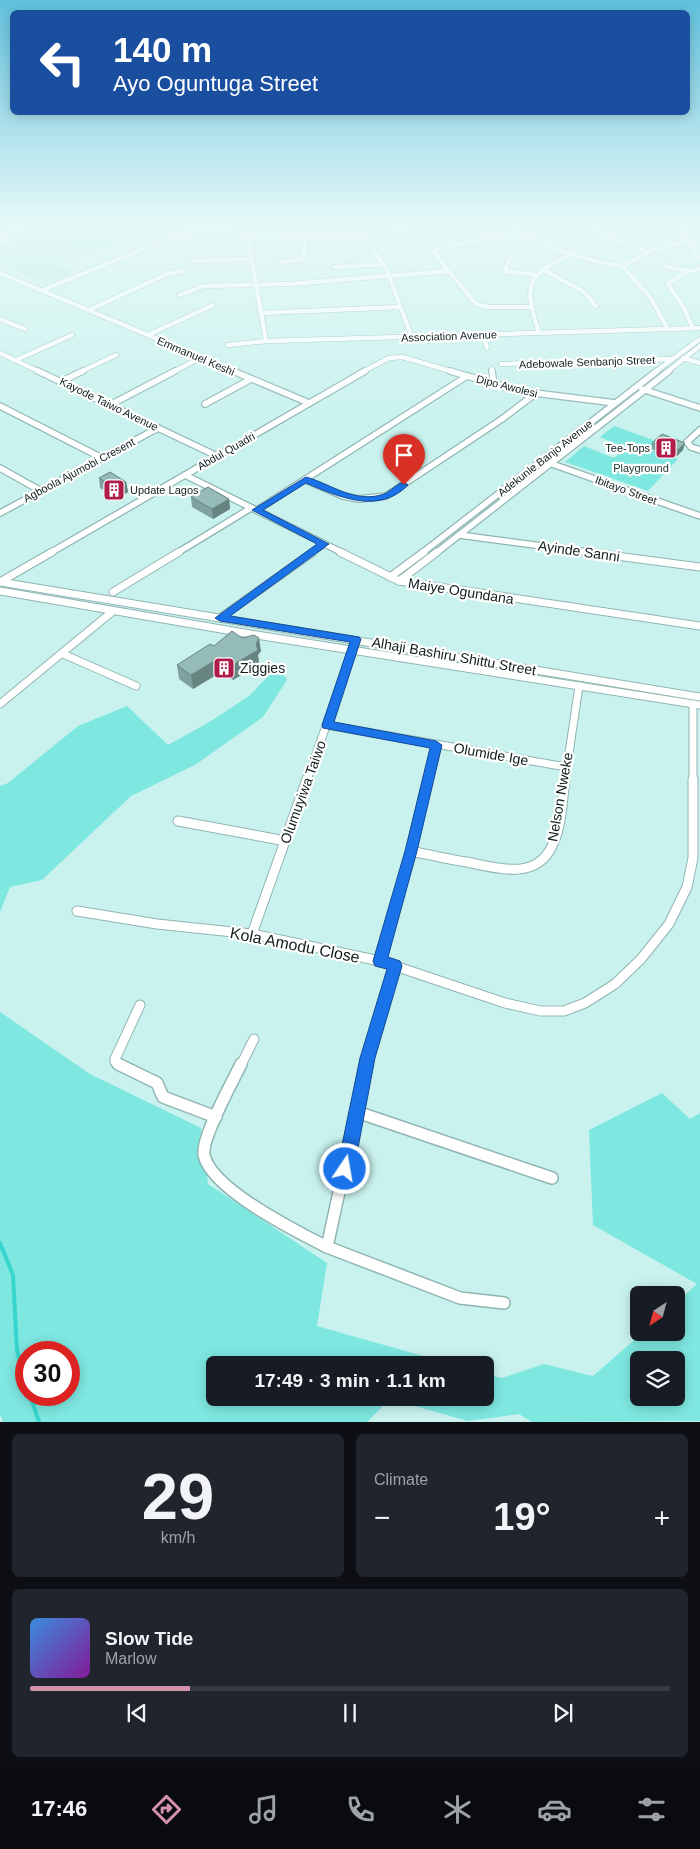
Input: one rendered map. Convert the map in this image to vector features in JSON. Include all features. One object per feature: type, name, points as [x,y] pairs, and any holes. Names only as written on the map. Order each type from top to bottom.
[{"type":"street","name":"Emmanuel Keshi","points":[[51,293],[309,403]]},
{"type":"street","points":[[89,310],[125,293]]},
{"type":"street","points":[[257,293],[266,341]]},
{"type":"street","points":[[396,293],[412,338]]},
{"type":"street","points":[[469,293],[480,306],[530,307]]},
{"type":"street","points":[[528,293],[530,307],[540,333]]},
{"type":"street","points":[[585,293],[596,306]]},
{"type":"street","points":[[647,293],[668,329]]},
{"type":"street","points":[[674,293],[684,308],[693,328]]},
{"type":"street","points":[[148,335],[213,305]]},
{"type":"street","points":[[260,313],[400,307]]},
{"type":"street","points":[[0,320],[25,329]]},
{"type":"street","name":"Association Avenue","points":[[228,344],[266,341],[700,328]]},
{"type":"street","points":[[16,360],[72,335]]},
{"type":"street","points":[[483,335],[487,348]]},
{"type":"street","name":"Adekunle Banjo Avenue","points":[[390,577],[451,532],[635,387],[700,339]]},
{"type":"street","name":"Adekunle Banjo Avenue","points":[[399,581],[552,464],[700,346]]},
{"type":"street","name":"Kayode Taiwo Avenue","points":[[0,353],[217,456]]},
{"type":"street","points":[[62,381],[116,355]]},
{"type":"street","name":"Dipo Awolesi","points":[[402,357],[535,394],[615,403]]},
{"type":"street","name":"Abdul Quadri","points":[[0,582],[309,403],[390,358],[402,357]]},
{"type":"street","points":[[110,405],[200,358]]},
{"type":"street","points":[[675,358],[700,363]]},
{"type":"street","name":"Adebowale Senbanjo Street","points":[[501,364],[675,358]]},
{"type":"street","points":[[492,370],[494,384]]},
{"type":"street","points":[[113,592],[306,480],[467,376]]},
{"type":"street","points":[[205,404],[252,379]]},
{"type":"street","points":[[635,387],[700,408]]},
{"type":"street","points":[[306,480],[343,496],[359,499],[386,496],[502,419],[535,394]]},
{"type":"street","points":[[0,406],[102,458]]},
{"type":"street","name":"Agboola Ajumobi Cresent","points":[[0,513],[158,428]]},
{"type":"street","points":[[700,430],[687,442],[691,448],[700,450]]},
{"type":"street","name":"Ibitayo Street","points":[[552,464],[700,516]]},
{"type":"street","points":[[0,468],[42,491]]},
{"type":"street","name":"Maiye Ogundana","points":[[185,475],[399,581],[700,626]]},
{"type":"street","name":"Ayinde Sanni","points":[[459,535],[700,567]]},
{"type":"street","points":[[220,618],[324,544]]},
{"type":"street","name":"Alhaji Bashiru Shittu Street","points":[[0,582],[356,639],[698,702]]},
{"type":"street","name":"Alhaji Bashiru Shittu Street","points":[[0,591],[579,686],[698,702]]},
{"type":"street","points":[[0,704],[113,611]]},
{"type":"street","name":"Olumuyiwa Taiwo","points":[[252,934],[356,639]]},
{"type":"street","points":[[63,654],[136,686]]},
{"type":"street","name":"Nelson Nweke","points":[[411,851],[504,870],[518,871],[531,868],[547,855],[553,844],[579,686]]},
{"type":"street","name":"Kola Amodu Close","points":[[77,911],[157,924],[252,934],[380,961],[505,1003],[540,1011],[564,1011],[585,1003],[615,984],[641,959],[669,924],[687,887],[693,858],[698,702]]},
{"type":"street","name":"Olumide Ige","points":[[327,725],[566,767]]},
{"type":"street","points":[[380,961],[411,851],[436,745]]},
{"type":"street","points":[[178,821],[286,840]]},
{"type":"street","points":[[327,1247],[368,1058],[395,966]]},
{"type":"street","points":[[140,1006],[115,1059],[116,1062],[157,1083],[163,1097],[216,1117]]},
{"type":"street","points":[[254,1039],[207,1137],[204,1155],[212,1171],[238,1196],[327,1247],[460,1298],[504,1303]]},
{"type":"street","points":[[357,1112],[552,1178]]},
{"type":"green space","name":"Playground","points":[[614,426],[656,441],[648,449],[678,459],[648,491],[565,462],[584,446],[614,458],[621,452],[614,449],[618,445],[600,437]]},
{"type":"green space","points":[[278,666],[287,680],[263,717],[195,765],[131,796],[42,880],[10,887],[0,912],[0,786],[8,783],[78,726],[127,706],[168,745],[211,721],[249,696]]},
{"type":"green space","points":[[0,1012],[90,1074],[201,1128],[208,1184],[327,1263],[317,1326],[423,1356],[206,1356],[206,1406],[383,1406],[367,1422],[3,1422],[0,1414]]},
{"type":"green space","points":[[662,1093],[690,1119],[700,1113],[700,1421],[532,1422],[519,1414],[468,1421],[415,1406],[494,1406],[494,1376],[502,1378],[544,1364],[593,1376],[633,1341],[685,1341],[685,1295],[697,1284],[593,1225],[589,1130]]},
{"type":"building","points":[[662,434],[685,443],[678,450],[652,443]]},
{"type":"building","points":[[110,472],[126,482],[116,488],[99,478]]},
{"type":"building","points":[[208,487],[229,499],[212,509],[191,497]]},
{"type":"building","points":[[232,631],[242,638],[254,635],[259,638],[256,644],[258,650],[231,666],[219,658],[191,675],[177,665],[210,644],[214,646]]},
{"type":"waterway","points":[[0,1243],[13,1275],[16,1341]]},
{"type":"waterway","points":[[34,1406],[39,1422]]},
{"type":"place","name":"Tee-Tops","points":[[666,448]]},
{"type":"place","name":"Update Lagos","points":[[114,490]]},
{"type":"place","name":"Ziggies","points":[[224,668]]},
{"type":"route","points":[[345,1169],[368,1058],[395,966],[380,961],[411,851],[436,745],[327,725],[356,639],[220,618],[324,544],[257,510],[306,480],[343,496],[359,499],[386,496],[404,485]]}]
